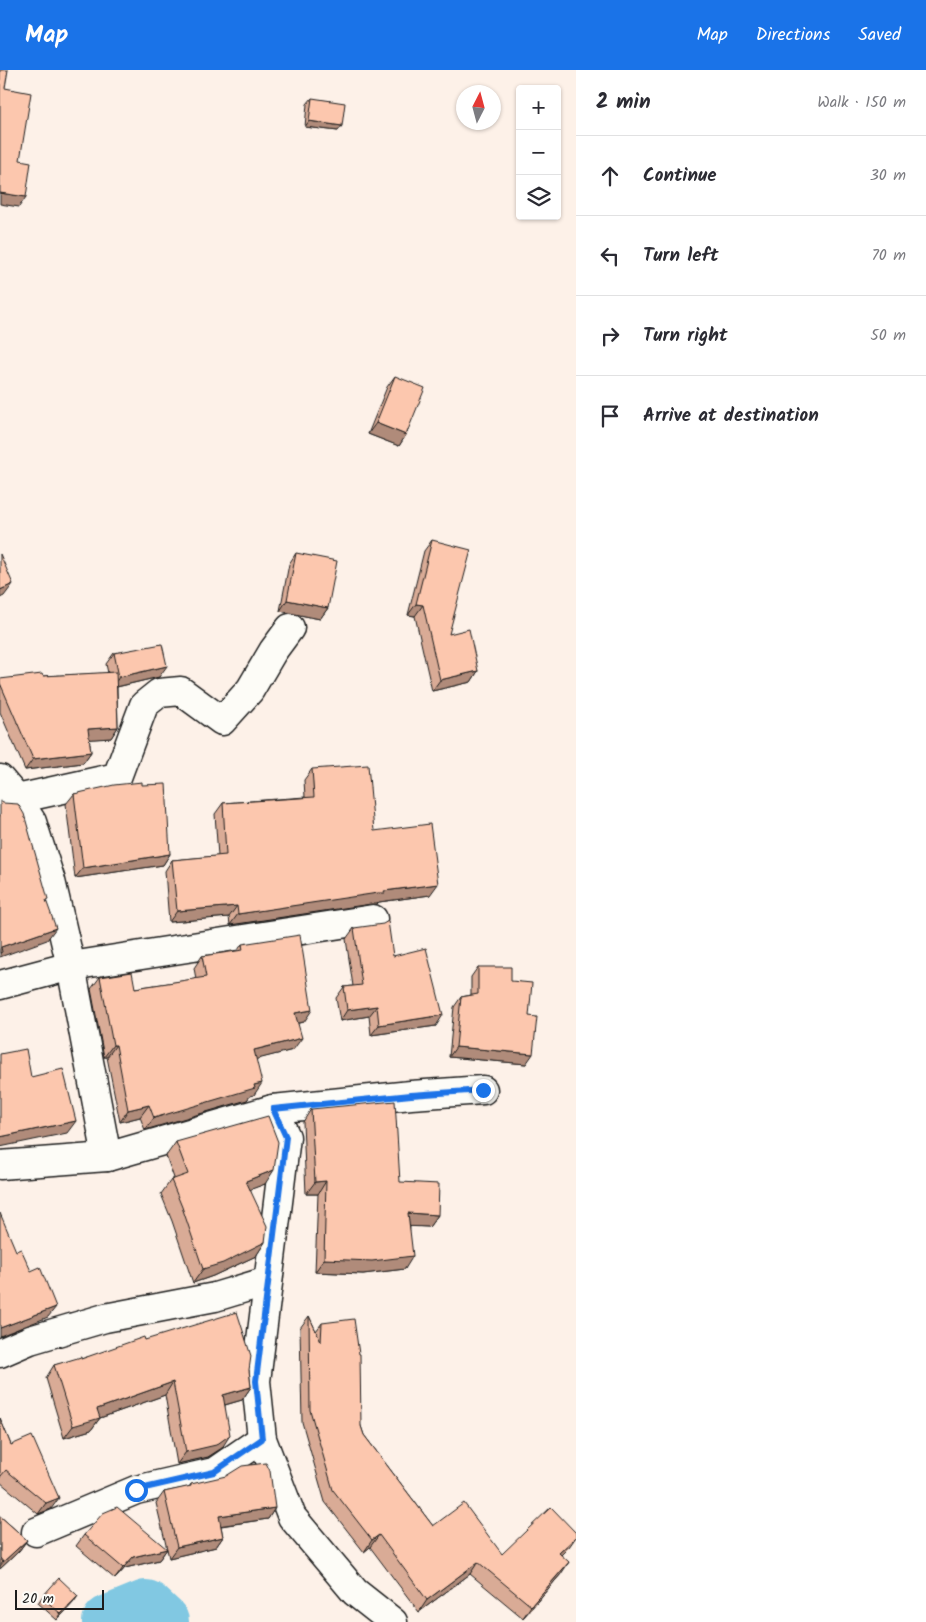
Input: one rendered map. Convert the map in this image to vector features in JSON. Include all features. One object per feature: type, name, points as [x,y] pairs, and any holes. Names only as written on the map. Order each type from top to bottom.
[{"type":"street","points":[[6,793],[116,777],[144,705],[159,693],[181,691],[222,721],[250,690],[290,628]]},
{"type":"street","points":[[6,793],[32,822],[52,881],[71,966],[107,1157]]},
{"type":"street","points":[[0,984],[71,966],[374,919]]},
{"type":"street","points":[[0,1166],[107,1157],[273,1109],[411,1095],[483,1090]]},
{"type":"street","points":[[273,1109],[286,1137],[256,1381],[262,1439],[292,1517],[355,1592],[393,1622]]},
{"type":"street","points":[[0,1353],[30,1340],[104,1318],[215,1297],[268,1281]]},
{"type":"street","points":[[36,1532],[136,1490],[214,1472],[262,1439]]},
{"type":"building","points":[[0,70],[8,70],[5,88],[31,93],[20,160],[31,162],[26,197],[0,193]]},
{"type":"building","points":[[312,98],[345,103],[342,126],[309,121]]},
{"type":"building","points":[[395,376],[425,388],[406,435],[376,423]]},
{"type":"building","points":[[432,540],[471,550],[449,634],[469,629],[478,671],[440,680],[423,605],[416,604]]},
{"type":"building","points":[[296,553],[337,561],[328,608],[287,600]]},
{"type":"building","points":[[0,554],[13,584],[0,590]]},
{"type":"building","points":[[162,644],[167,666],[119,677],[114,653]]},
{"type":"building","points":[[116,672],[118,727],[88,729],[91,752],[33,759],[0,683],[0,679],[42,674],[43,676]]},
{"type":"building","points":[[368,765],[374,831],[430,824],[438,884],[238,914],[237,906],[177,911],[172,860],[226,855],[223,803],[314,797],[312,769]]},
{"type":"building","points":[[142,782],[142,785],[166,784],[170,854],[83,868],[74,794],[114,785]]},
{"type":"building","points":[[0,801],[18,804],[24,814],[48,899],[46,900],[56,928],[1,947],[2,952],[0,953]]},
{"type":"building","points":[[388,921],[393,956],[426,948],[443,1015],[379,1025],[377,1006],[347,1010],[344,987],[362,985],[354,928],[383,924]]},
{"type":"building","points":[[300,935],[312,1010],[295,1013],[302,1038],[254,1050],[262,1083],[254,1085],[255,1088],[154,1118],[149,1105],[128,1110],[116,1045],[113,1045],[100,977],[132,972],[135,988],[206,977],[202,956],[243,950],[242,944]]},
{"type":"building","points":[[478,967],[511,967],[511,981],[532,983],[529,1016],[537,1017],[533,1054],[456,1047],[461,997],[478,994]]},
{"type":"building","points":[[26,1049],[31,1077],[63,1069],[76,1121],[0,1137],[0,1054]]},
{"type":"building","points":[[395,1101],[400,1182],[439,1184],[438,1215],[408,1213],[413,1256],[372,1261],[324,1259],[326,1181],[315,1182],[311,1109]]},
{"type":"building","points":[[268,1116],[278,1142],[274,1170],[246,1181],[267,1226],[265,1242],[223,1263],[203,1269],[171,1180],[188,1174],[176,1142]]},
{"type":"building","points":[[0,1213],[16,1251],[21,1249],[31,1271],[40,1267],[56,1307],[0,1328]]},
{"type":"building","points":[[237,1312],[251,1356],[249,1370],[251,1387],[223,1395],[230,1435],[216,1445],[186,1452],[173,1382],[97,1409],[100,1418],[73,1426],[54,1365],[81,1357],[81,1359],[144,1337],[145,1340]]},
{"type":"building","points":[[309,1316],[321,1342],[322,1323],[354,1319],[360,1354],[361,1426],[364,1435],[433,1526],[464,1503],[502,1554],[551,1507],[576,1533],[576,1537],[559,1553],[569,1562],[531,1606],[478,1562],[427,1600],[379,1535],[372,1540],[333,1490],[310,1410]]},
{"type":"building","points":[[0,1418],[11,1445],[32,1436],[59,1498],[46,1503],[6,1470],[0,1477]]},
{"type":"building","points":[[266,1463],[270,1471],[275,1508],[219,1516],[223,1537],[177,1547],[164,1492],[226,1476],[242,1466]]},
{"type":"building","points":[[117,1507],[167,1549],[133,1557],[123,1568],[84,1535],[103,1513]]},
{"type":"building","points":[[0,1516],[27,1540],[3,1562],[0,1558]]},
{"type":"building","points":[[59,1578],[78,1596],[61,1614],[42,1597]]},
{"type":"waterway","points":[[109,1622],[146,1607],[162,1622]]},
{"type":"route","points":[[136,1490],[214,1472],[262,1439],[256,1381],[286,1137],[273,1109],[411,1095],[483,1090]]}]
